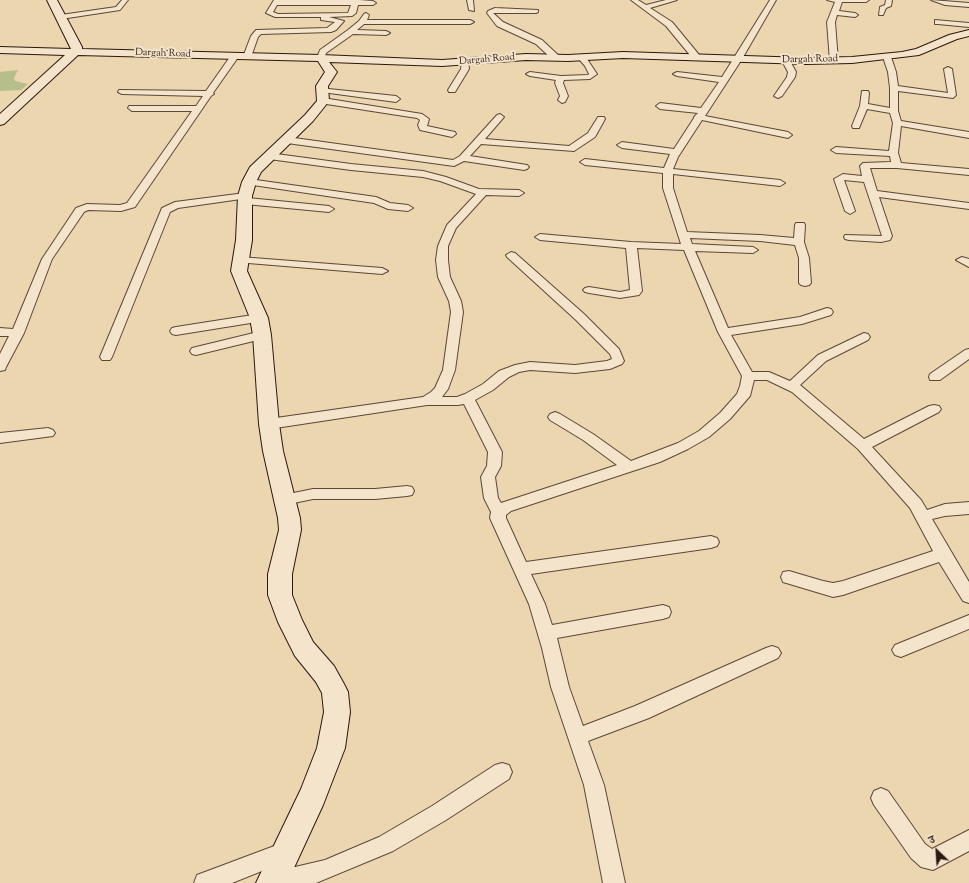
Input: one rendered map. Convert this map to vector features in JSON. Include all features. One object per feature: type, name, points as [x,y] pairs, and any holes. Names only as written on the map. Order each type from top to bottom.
[{"type":"street","points":[[0,121],[76,51],[77,47],[52,0]]},
{"type":"street","points":[[61,17],[118,9],[125,0]]},
{"type":"street","points":[[470,0],[472,10]]},
{"type":"street","points":[[634,0],[669,24],[697,58]]},
{"type":"street","points":[[645,7],[674,0]]},
{"type":"street","points":[[499,512],[506,506],[676,449],[704,434],[725,416],[743,396],[747,386],[748,376],[724,332],[683,234],[668,188],[668,171],[669,164],[676,152],[738,59],[773,0]]},
{"type":"street","points":[[830,0],[866,0]]},
{"type":"street","points":[[881,14],[883,7],[888,6],[889,0]]},
{"type":"street","points":[[934,0],[945,3],[969,5]]},
{"type":"street","points":[[834,61],[831,28],[834,12],[839,1]]},
{"type":"street","points":[[356,2],[353,13],[350,15],[277,16],[269,13],[276,2],[356,2],[374,2]]},
{"type":"street","points":[[272,881],[313,795],[331,748],[337,712],[335,692],[325,674],[304,649],[290,622],[280,596],[280,574],[290,530],[289,518],[272,451],[261,326],[239,271],[244,240],[246,193],[254,170],[309,118],[322,96],[330,72],[321,58],[323,52],[351,32],[362,22],[374,2]]},
{"type":"street","points":[[536,11],[495,10],[490,13],[500,24],[539,42],[556,58]]},
{"type":"street","points":[[834,12],[855,15]]},
{"type":"street","points":[[247,57],[255,36],[259,32],[328,30],[333,28],[340,21],[324,19]]},
{"type":"street","points":[[362,22],[470,22]]},
{"type":"street","points":[[938,22],[969,25]]},
{"type":"street","points":[[351,32],[386,33]]},
{"type":"street","name":"Dargah Road","points":[[0,50],[321,58],[442,63],[526,57],[582,58],[623,55],[786,61],[834,61],[887,57],[919,52],[953,37],[969,33]]},
{"type":"street","points":[[0,367],[18,333],[47,259],[80,210],[88,207],[121,208],[131,205],[210,94],[235,56]]},
{"type":"street","points":[[887,57],[892,72],[894,88],[894,111],[897,123],[894,154],[897,165]]},
{"type":"street","points":[[530,74],[561,78],[584,78],[592,76],[593,74],[588,65],[582,58]]},
{"type":"street","points":[[778,96],[791,77],[792,72],[786,61]]},
{"type":"street","points":[[452,90],[465,69],[465,62]]},
{"type":"street","points":[[894,88],[950,96],[952,95],[948,69]]},
{"type":"street","points":[[676,74],[723,80]]},
{"type":"street","points":[[561,78],[559,83],[564,96],[562,100]]},
{"type":"street","points":[[122,92],[210,94]]},
{"type":"street","points":[[856,126],[864,106],[865,93]]},
{"type":"street","points":[[322,96],[396,99]]},
{"type":"street","points":[[322,96],[422,116],[425,119],[422,126],[423,128],[452,134]]},
{"type":"street","points":[[660,106],[788,135]]},
{"type":"street","points":[[864,106],[894,111]]},
{"type":"street","points":[[132,108],[199,109]]},
{"type":"street","points":[[287,140],[451,163],[463,158],[500,117]]},
{"type":"street","points":[[478,141],[571,149],[592,135],[601,119]]},
{"type":"street","points":[[897,123],[969,135]]},
{"type":"street","points":[[622,145],[676,152]]},
{"type":"street","points":[[836,150],[894,154]]},
{"type":"street","points":[[269,156],[351,167],[423,174],[443,179],[483,193],[519,193]]},
{"type":"street","points":[[463,158],[524,167]]},
{"type":"street","points":[[586,162],[780,183]]},
{"type":"street","points":[[849,237],[886,238],[887,236],[868,179],[866,165],[897,165],[969,172]]},
{"type":"street","points":[[850,211],[839,179],[843,177],[868,179]]},
{"type":"street","points":[[246,193],[329,209]]},
{"type":"street","points":[[106,358],[166,210],[175,206],[246,193],[376,200],[388,206],[408,208]]},
{"type":"street","points":[[427,401],[436,395],[441,389],[449,370],[457,312],[455,301],[444,277],[442,260],[443,246],[451,227],[483,193]]},
{"type":"street","points":[[873,193],[969,206]]},
{"type":"street","points":[[800,225],[799,242],[804,258],[804,283]]},
{"type":"street","points":[[683,234],[760,238],[799,242]]},
{"type":"street","points":[[540,237],[631,245],[753,250]]},
{"type":"street","points":[[589,290],[620,295],[635,293],[631,245]]},
{"type":"street","points":[[269,424],[427,401],[458,401],[468,398],[488,387],[504,374],[515,369],[530,366],[575,369],[610,365],[618,361],[615,352],[580,317],[511,255]]},
{"type":"street","points":[[240,260],[382,271]]},
{"type":"street","points":[[724,332],[802,320],[827,312]]},
{"type":"street","points":[[176,331],[261,326]]},
{"type":"street","points":[[196,351],[261,326]]},
{"type":"street","points":[[0,332],[18,333]]},
{"type":"street","points":[[792,386],[822,358],[864,336]]},
{"type":"street","points":[[935,377],[969,353]]},
{"type":"street","points":[[748,376],[769,376],[798,389],[863,446],[916,504],[924,516],[943,554],[969,596]]},
{"type":"street","points":[[468,398],[495,452],[494,466],[488,477],[489,489],[499,512],[498,518],[537,604],[560,686],[594,785],[614,883]]},
{"type":"street","points":[[863,446],[934,409]]},
{"type":"street","points":[[555,417],[588,437],[628,466]]},
{"type":"street","points":[[0,438],[48,433]]},
{"type":"street","points":[[284,500],[313,494],[375,494],[406,491]]},
{"type":"street","points":[[924,516],[945,510],[969,508]]},
{"type":"street","points":[[522,569],[711,542]]},
{"type":"street","points":[[789,578],[833,590],[843,588],[943,554]]},
{"type":"street","points":[[546,633],[663,612]]},
{"type":"street","points":[[901,650],[969,622]]},
{"type":"street","points":[[577,737],[642,712],[772,653]]},
{"type":"street","points":[[272,881],[295,878],[325,870],[386,844],[502,772]]},
{"type":"street","points":[[881,798],[918,851],[928,860],[933,860],[969,840]]},
{"type":"street","points":[[205,883],[287,851]]},
{"type":"green space","points":[[18,70],[14,78],[15,81],[28,84],[21,90],[0,91],[0,72]]}]
